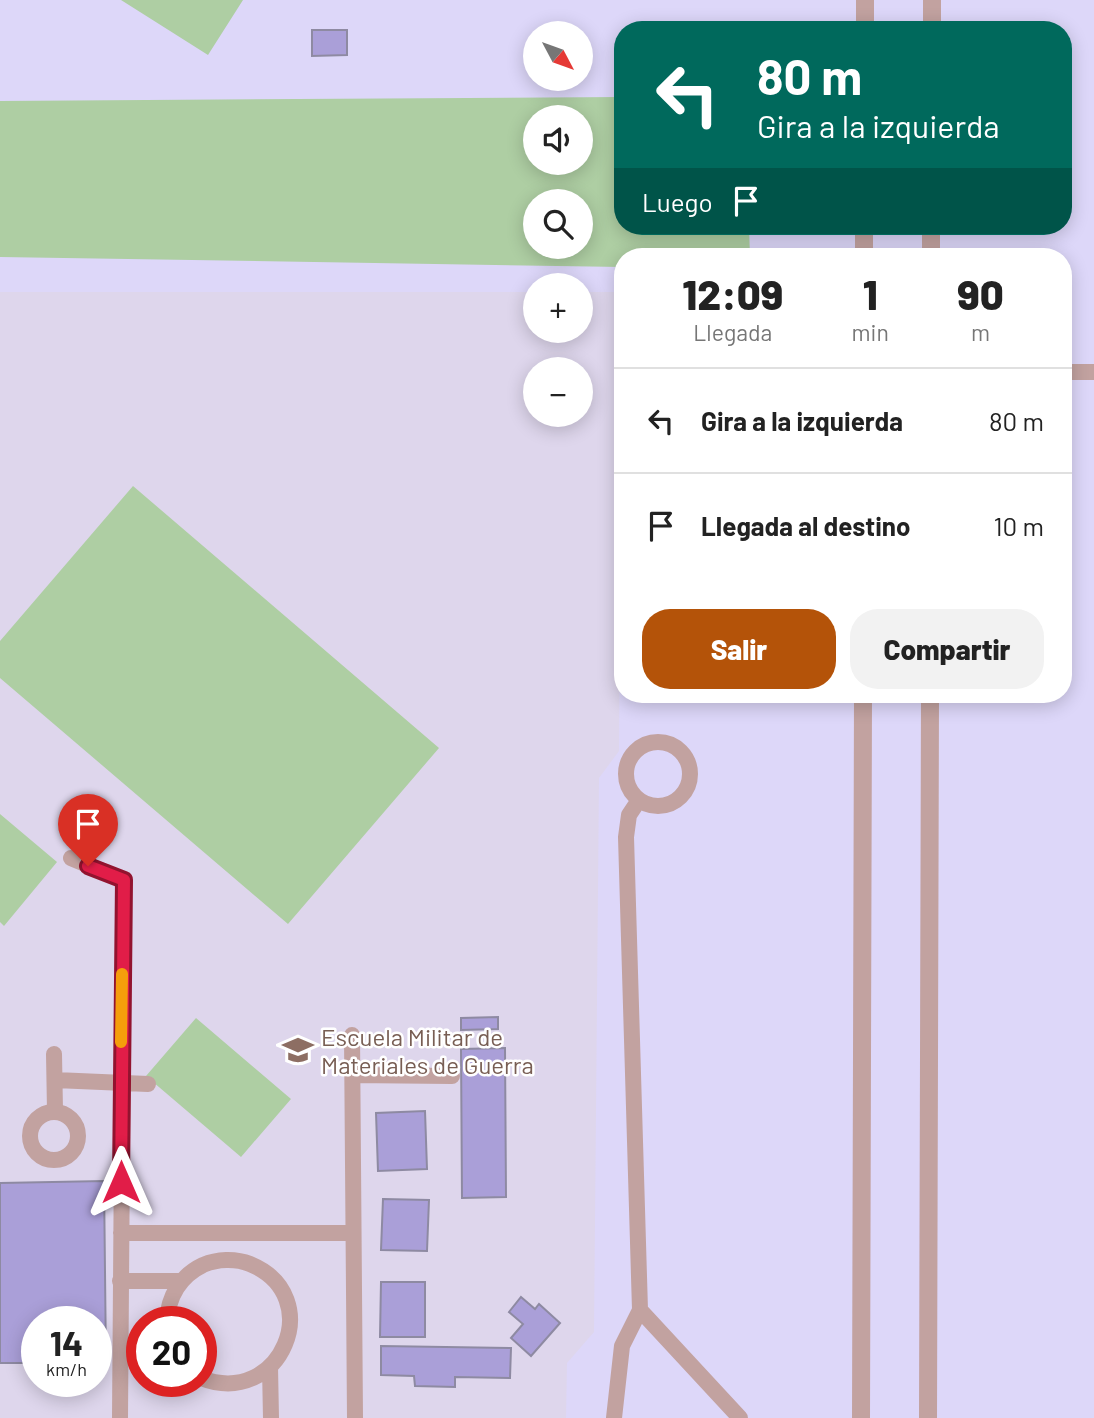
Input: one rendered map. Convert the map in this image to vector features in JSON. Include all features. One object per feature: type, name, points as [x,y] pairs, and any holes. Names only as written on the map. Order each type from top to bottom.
[{"type":"street","points":[[865,0],[865,21]]},
{"type":"street","points":[[932,0],[932,21]]},
{"type":"street","points":[[861,1418],[863,703]]},
{"type":"street","points":[[928,1418],[930,703]]},
{"type":"lane","points":[[1072,372],[1094,372]]},
{"type":"lane","points":[[664,743],[674,746],[688,761],[690,770],[687,790],[671,804],[660,807],[639,800],[627,782],[629,760],[644,745],[664,743]]},
{"type":"lane","points":[[614,1418],[622,1346],[640,1310],[626,836],[629,815],[639,800]]},
{"type":"lane","points":[[71,858],[124,880],[120,1418]]},
{"type":"lane","points":[[352,1035],[355,1418]]},
{"type":"lane","points":[[54,1054],[55,1111]]},
{"type":"lane","points":[[352,1075],[452,1076]]},
{"type":"lane","points":[[55,1080],[148,1084]]},
{"type":"lane","points":[[121,1233],[354,1233]]},
{"type":"lane","points":[[169,1306],[182,1281],[204,1265],[223,1260],[243,1261],[261,1269],[276,1282],[286,1298],[291,1318],[289,1337],[281,1355],[271,1367],[251,1380],[233,1384],[217,1381]]},
{"type":"lane","points":[[120,1281],[182,1281]]},
{"type":"lane","points":[[640,1310],[740,1418]]},
{"type":"lane","points":[[271,1367],[271,1418]]},
{"type":"shaded area","points":[[0,0],[1094,0],[1094,1418],[0,1418]]},
{"type":"shaded area","name":"Escuela Militar de Materiales de Guerra","points":[[0,292],[523,292],[523,343],[593,343],[593,292],[614,292],[614,703],[619,703],[619,751],[599,778],[594,1332],[567,1363],[566,1418],[0,1418]]},
{"type":"green space","points":[[121,0],[243,0],[208,55]]},
{"type":"green space","points":[[614,97],[614,235],[749,235],[750,248],[614,248],[614,267],[0,257],[0,101]]},
{"type":"green space","points":[[133,486],[439,748],[288,924],[0,678],[0,641]]},
{"type":"green space","points":[[0,814],[57,862],[4,926],[0,922]]},
{"type":"green space","points":[[196,1018],[291,1099],[241,1157],[146,1076]]},
{"type":"building","points":[[312,30],[347,30],[347,55],[312,56]]},
{"type":"building","points":[[498,1017],[498,1029],[461,1030],[461,1018]]},
{"type":"building","points":[[505,1048],[506,1197],[462,1198],[461,1049]]},
{"type":"building","points":[[425,1111],[427,1169],[378,1171],[376,1113]]},
{"type":"building","points":[[104,1181],[105,1306],[21,1306],[21,1363],[0,1363],[0,1183]]},
{"type":"building","points":[[383,1199],[429,1200],[427,1251],[381,1250]]},
{"type":"building","points":[[381,1282],[425,1282],[425,1337],[380,1337]]},
{"type":"building","points":[[521,1297],[535,1309],[539,1304],[560,1323],[531,1356],[511,1338],[523,1324],[509,1312]]},
{"type":"building","points":[[381,1346],[511,1348],[510,1378],[455,1377],[455,1387],[415,1386],[414,1376],[381,1375]]},
{"type":"slow traffic","points":[[121,1042],[122,974]]},
{"type":"place","name":"Escuela Militar de Materiales de Guerra","points":[[298,1050]]},
{"type":"route","points":[[88,866],[124,880],[121,1182]]}]
